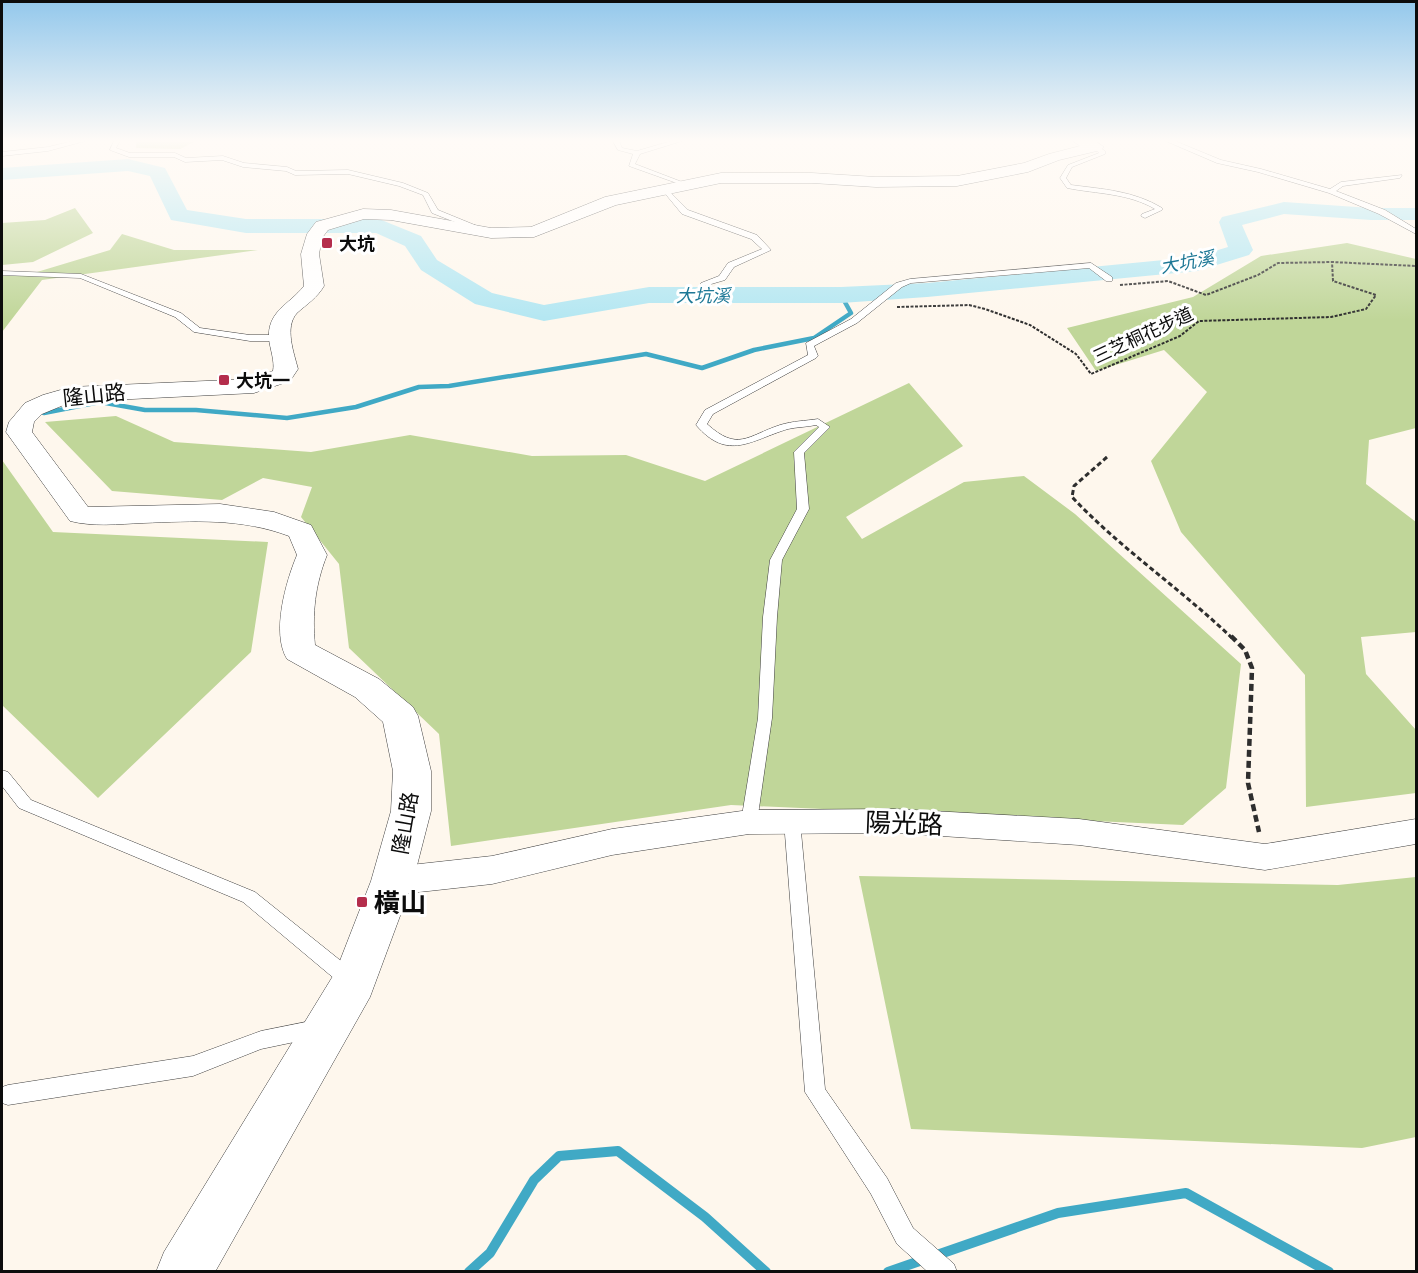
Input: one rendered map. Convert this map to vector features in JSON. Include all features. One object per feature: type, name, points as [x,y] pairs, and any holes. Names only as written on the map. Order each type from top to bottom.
[{"type":"street","name":"隆山路","points":[[184,1272],[354,982],[392,881],[411,811],[412,771],[400,716],[367,688],[299,651],[297,621],[302,578],[312,555],[301,531],[279,521],[228,511],[113,517],[80,514],[19,432],[21,419],[34,408],[58,396],[80,393],[244,386],[282,376],[286,369],[278,330],[288,311],[308,297],[314,286],[310,254],[318,232],[343,218],[376,213],[491,233],[534,232],[614,200]]},
{"type":"street","name":"陽光路","points":[[392,881],[492,870],[612,842],[749,822],[896,821],[1078,832],[1265,856],[1416,832]]},
{"type":"lane","points":[[429,200],[435,211],[491,233]]},
{"type":"lane","points":[[675,200],[685,212],[754,237],[768,250],[731,265],[722,278],[704,285]]},
{"type":"lane","points":[[1145,216],[1160,209],[1147,200]]},
{"type":"lane","points":[[1352,200],[1382,212],[1416,232]]},
{"type":"lane","points":[[749,822],[765,718],[770,617],[776,560],[803,509],[799,452],[825,427],[818,422],[787,426],[742,444],[728,444],[708,433],[700,424],[709,412],[813,356],[809,345],[854,321],[899,285],[910,281],[1091,265],[1109,279]]},
{"type":"lane","points":[[2,273],[81,276],[178,315],[197,330],[250,338],[280,338]]},
{"type":"lane","points":[[2,776],[25,804],[249,897],[354,982]]},
{"type":"lane","points":[[792,821],[815,1092],[879,1186],[905,1236],[946,1272]]},
{"type":"lane","points":[[8,1095],[193,1066],[261,1040],[327,1027]]},
{"type":"path","name":"三芝桐花步道","points":[[1109,279],[1112,285],[1168,281],[1206,295],[1258,275],[1278,263],[1332,262],[1416,266]]},
{"type":"path","name":"三芝桐花步道","points":[[870,308],[969,305],[985,309],[1030,325],[1077,354],[1091,374],[1180,336],[1199,321],[1332,317],[1365,309],[1376,295],[1333,282],[1332,262]]},
{"type":"path","points":[[1107,458],[1074,486],[1072,498],[1100,526],[1200,607],[1245,650],[1252,668],[1248,783],[1265,856]]},
{"type":"green space","points":[[75,208],[93,233],[33,262],[2,265],[2,223],[45,220]]},
{"type":"green space","points":[[122,234],[174,250],[258,250],[42,280],[2,332],[2,276],[27,275],[110,250]]},
{"type":"green space","points":[[1347,243],[1416,259],[1416,428],[1369,440],[1366,484],[1416,522],[1416,632],[1361,637],[1366,674],[1416,730],[1416,793],[1306,807],[1305,675],[1181,532],[1151,461],[1207,392],[1164,350],[1096,371],[1067,328],[1193,297],[1261,256]]},
{"type":"green space","points":[[909,383],[963,446],[846,517],[862,539],[964,482],[1024,476],[1075,514],[1241,664],[1226,788],[1183,825],[731,805],[451,846],[439,734],[349,648],[339,564],[301,517],[312,487],[263,478],[222,500],[112,491],[45,422],[116,416],[174,442],[311,452],[410,435],[532,456],[626,455],[705,481]]},
{"type":"green space","points":[[2,460],[53,532],[268,542],[251,652],[98,798],[2,705]]},
{"type":"green space","points":[[859,876],[1338,885],[1416,877],[1416,1137],[1362,1148],[911,1129]]},
{"type":"waterway","name":"大坑溪","points":[[172,200],[179,215],[246,226],[379,226],[413,241],[429,265],[484,299],[544,313],[649,295],[841,295],[927,290],[1197,264],[1241,250],[1230,222],[1284,208],[1371,214],[1416,214]]},
{"type":"waterway","points":[[44,413],[100,402],[145,410],[196,410],[287,418],[356,407],[419,387],[449,386],[646,354],[702,368],[754,350],[814,338],[851,313],[841,295]]},
{"type":"waterway","points":[[469,1272],[490,1253],[534,1180],[559,1156],[618,1151],[705,1217],[766,1272]]},
{"type":"waterway","points":[[888,1272],[1058,1213],[1186,1193],[1329,1272]]},
{"type":"place","name":"大坑","points":[[327,243]]},
{"type":"place","name":"大坑一","points":[[224,380]]},
{"type":"place","name":"橫山","points":[[362,902]]}]
